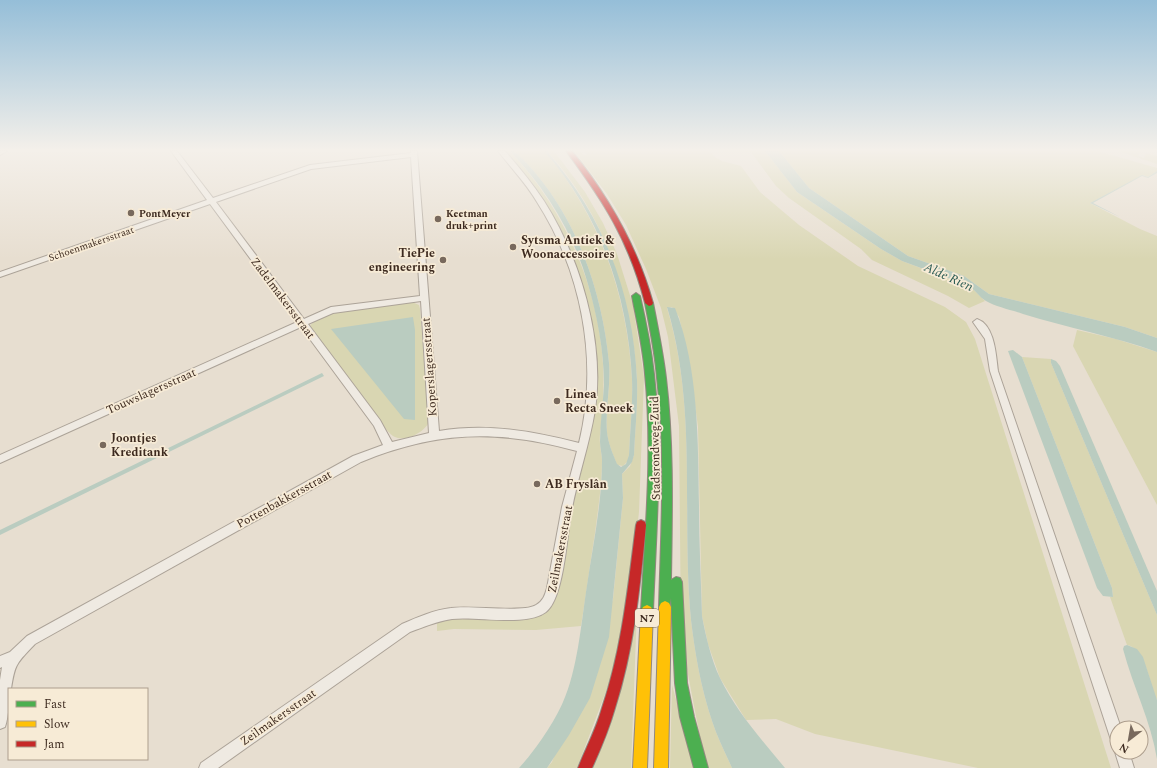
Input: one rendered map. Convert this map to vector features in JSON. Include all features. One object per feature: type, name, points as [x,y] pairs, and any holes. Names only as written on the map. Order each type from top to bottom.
[{"type":"highway","points":[[587,187],[615,237]]},
{"type":"highway","name":"Stadsrondweg-Zuid","points":[[597,187],[611,208],[637,264],[648,293],[662,358],[666,393],[668,486],[660,768]]},
{"type":"highway","name":"Stadsrondweg-Zuid","points":[[633,284],[644,329],[651,370],[654,423],[654,468],[640,768]]},
{"type":"highway","name":"N7","points":[[586,768],[606,719],[620,671],[634,582],[642,514],[654,468]]},
{"type":"highway","name":"N7","points":[[668,486],[675,527],[676,556]]},
{"type":"highway","name":"N7","points":[[676,570],[681,683],[687,717],[701,768]]},
{"type":"street","name":"Zadelmakersstraat","points":[[201,187],[376,423],[389,446]]},
{"type":"street","name":"Schoenmakersstraat","points":[[0,275],[252,187]]},
{"type":"street","name":"Koperslagersstraat","points":[[416,187],[434,435]]},
{"type":"street","name":"Zeilmakersstraat","points":[[206,768],[395,636],[422,621],[436,616],[453,613],[526,614],[536,612],[545,607],[550,600],[567,507],[588,424],[592,395],[592,374],[587,329],[579,289],[565,249],[545,208],[531,187]]},
{"type":"street","points":[[302,323],[331,310],[424,298]]},
{"type":"street","points":[[977,322],[984,328],[991,341],[994,371],[1111,720]]},
{"type":"street","name":"Touwslagersstraat","points":[[0,459],[302,323]]},
{"type":"street","name":"Pottenbakkersstraat","points":[[0,722],[8,669],[14,657],[31,640],[357,458],[389,446],[434,435],[469,431],[504,432],[542,438],[581,448]]},
{"type":"street","name":"Pottenbakkersstraat","points":[[0,662],[14,657]]},
{"type":"shaded area","points":[[534,187],[539,187],[562,223],[586,277],[600,335],[603,364],[603,400],[600,438],[602,470],[600,497],[581,626],[536,630],[454,629],[437,631],[437,621],[452,619],[533,618],[543,613],[550,607],[558,591],[572,508],[586,448],[594,352],[559,229]]},
{"type":"shaded area","points":[[546,187],[571,187],[597,233],[608,260],[617,289],[629,348],[632,379],[629,455],[628,461],[623,466],[617,465],[608,437],[607,415],[609,363],[599,305],[581,248],[568,221]]},
{"type":"shaded area","points":[[575,187],[581,187],[603,223],[617,254],[633,305],[644,377],[639,512],[633,565],[616,665],[577,768],[547,768],[552,762],[613,599],[623,498],[622,474],[630,466],[634,455],[637,379],[629,318],[612,258],[584,201]]},
{"type":"shaded area","points":[[602,187],[756,187],[760,192],[799,225],[858,266],[945,307],[966,322],[975,339],[1111,768],[978,768],[815,734],[776,719],[746,720],[720,678],[708,644],[702,616],[698,427],[689,360],[679,317],[672,307],[667,308],[677,346],[686,424],[687,542],[691,620],[699,671],[708,709],[716,733],[732,768],[706,768],[681,638],[679,426],[668,337],[661,308],[646,269],[626,225]]},
{"type":"shaded area","points":[[777,187],[793,187],[797,192],[881,249],[902,261],[971,287],[985,301],[969,308],[948,296],[872,260],[861,249],[789,198]]},
{"type":"shaded area","points":[[808,187],[1121,187],[1090,203],[1140,229],[1157,236],[1157,338],[1125,327],[989,294],[964,276],[908,256]]},
{"type":"shaded area","points":[[412,302],[419,305],[420,309],[429,422],[423,430],[413,436],[408,438],[398,438],[393,436],[378,419],[310,326],[317,320],[342,312],[373,306]]},
{"type":"shaded area","points":[[1077,330],[1116,339],[1157,352],[1157,505],[1073,346]]},
{"type":"shaded area","points":[[1022,357],[1051,359],[1051,363],[1157,615],[1157,700],[1143,660],[1134,648],[1127,645],[1110,597],[1113,597],[1112,588]]},
{"type":"shaded area","points":[[638,583],[631,768],[593,768]]},
{"type":"shaded area","points":[[672,685],[695,768],[670,768]]},
{"type":"water","points":[[540,187],[546,187],[568,221],[581,248],[599,305],[609,363],[607,415],[608,436],[617,464],[621,467],[626,464],[629,455],[632,407],[632,379],[624,317],[608,258],[595,229],[571,187],[574,187],[586,205],[601,232],[613,260],[622,288],[634,348],[637,380],[637,408],[634,455],[632,462],[622,474],[623,498],[609,637],[590,698],[569,735],[547,768],[519,768],[531,754],[554,719],[563,702],[572,677],[580,634],[602,477],[600,435],[604,372],[594,306],[574,245],[566,228]]},
{"type":"water","name":"Alde Rien","points":[[793,187],[808,187],[908,256],[964,276],[989,294],[1125,327],[1157,338],[1157,352],[1124,341],[999,307],[990,303],[967,285],[902,261],[881,249],[797,192]]},
{"type":"water","points":[[1122,187],[1093,203],[1120,217],[1090,203]]},
{"type":"water","points":[[667,307],[675,308],[689,355],[693,380],[696,406],[698,457],[702,616],[711,656],[726,690],[750,725],[785,768],[732,768],[714,727],[708,709],[697,658],[691,620],[688,581],[686,424],[677,346]]},
{"type":"water","points":[[413,317],[415,330],[415,420],[404,419],[331,329]]},
{"type":"water","points":[[1013,350],[1022,357],[1112,588],[1113,597],[1103,596],[1097,588],[1008,351]]},
{"type":"water","points":[[1051,359],[1056,361],[1060,366],[1157,591],[1157,615],[1051,363]]},
{"type":"water","points":[[322,373],[324,376],[0,535],[0,530]]},
{"type":"water","points":[[1127,645],[1137,649],[1143,657],[1157,700],[1157,759],[1149,720],[1147,720],[1132,677],[1123,649],[1124,646]]},
{"type":"traffic: fast","points":[[636,296],[650,374],[652,413],[653,453],[647,611]]},
{"type":"traffic: fast","points":[[649,303],[657,341],[665,416],[667,454],[665,607]]},
{"type":"traffic: fast","points":[[676,582],[681,683],[687,717],[701,768]]},
{"type":"traffic: slow","points":[[661,768],[665,607]]},
{"type":"traffic: slow","points":[[640,768],[647,611]]},
{"type":"traffic: jam","points":[[596,187],[618,222],[628,242],[649,303]]},
{"type":"traffic: jam","points":[[585,768],[609,709],[624,649],[634,588],[641,525]]},
{"type":"place","name":"PontMeyer","points":[[131,213]]},
{"type":"place","name":"Keetman druk+print","points":[[438,219]]},
{"type":"place","name":"Sytsma Antiek & Woonaccessoires","points":[[513,247]]},
{"type":"place","name":"TiePie engineering","points":[[443,260]]},
{"type":"place","name":"Linea Recta Sneek","points":[[557,401]]},
{"type":"place","name":"Joontjes Kreditank","points":[[103,445]]},
{"type":"place","name":"AB Fryslân","points":[[537,484]]}]
